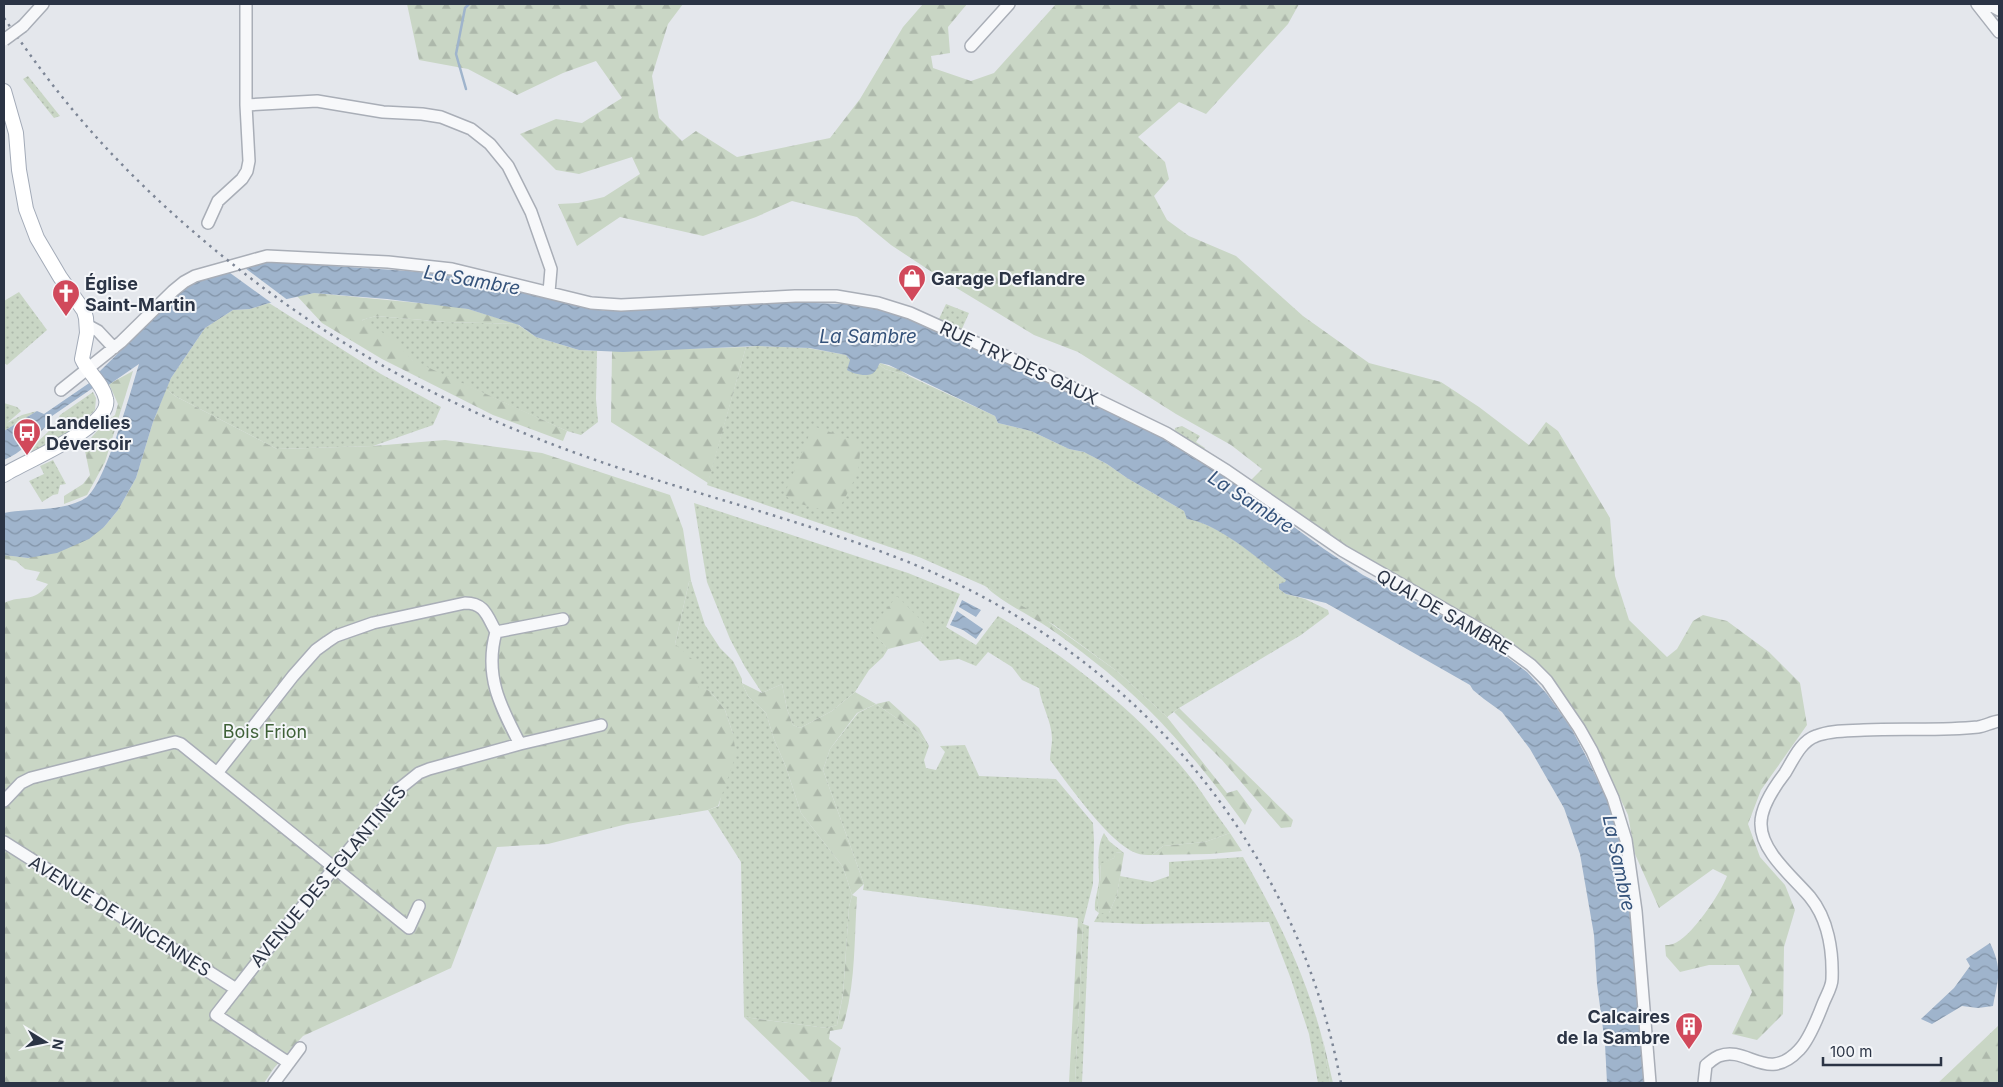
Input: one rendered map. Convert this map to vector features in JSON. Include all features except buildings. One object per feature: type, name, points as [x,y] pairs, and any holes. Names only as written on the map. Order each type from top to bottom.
[{"type":"main road","points":[[4,91],[8,116],[16,132],[21,189],[37,238],[60,278],[84,311],[88,325],[82,359],[106,398],[107,404],[97,419],[66,443],[4,475]]},
{"type":"street","points":[[4,40],[23,26],[31,8],[43,4]]},
{"type":"street","points":[[208,224],[218,201],[242,179],[247,171],[249,161],[246,105],[246,4]]},
{"type":"street","points":[[971,46],[1009,4]]},
{"type":"street","points":[[1978,4],[1999,32]]},
{"type":"street","points":[[1988,4],[1999,10]]},
{"type":"street","points":[[246,105],[317,100],[383,112],[441,117],[471,130],[490,144],[508,166],[531,212],[551,268],[548,292]]},
{"type":"street","name":"RUE TRY DES GAUX","points":[[61,390],[94,378],[114,348],[173,291],[195,276],[267,256],[388,262],[452,269],[591,303],[621,305],[795,296],[836,296],[878,303],[910,313],[1119,409],[1166,433],[1211,460]]},
{"type":"street","points":[[88,325],[98,330],[114,348]]},
{"type":"street","name":"QUAI DE SAMBRE","points":[[1211,460],[1343,551],[1497,640],[1531,665],[1547,681],[1563,703],[1579,728],[1604,775],[1621,818],[1636,911],[1650,1083]]},
{"type":"street","points":[[217,774],[293,676],[316,650],[336,636],[373,623],[465,603],[475,603],[482,607],[496,632],[491,659],[494,685],[503,711],[520,744]]},
{"type":"street","points":[[496,632],[564,618]]},
{"type":"street","points":[[1704,1083],[1706,1065],[1718,1056],[1733,1054],[1762,1064],[1779,1064],[1789,1060],[1801,1049],[1819,1014],[1832,980],[1830,944],[1822,914],[1811,898],[1773,856],[1766,845],[1760,824],[1765,806],[1803,744],[1815,736],[1830,733],[1888,729],[1980,727],[1999,721]]},
{"type":"street","name":"AVENUE DES EGLANTINES","points":[[289,1063],[216,1015],[334,868],[408,780],[430,769],[520,744],[601,725]]},
{"type":"street","points":[[4,800],[21,783],[31,778],[169,742],[181,744],[409,928],[419,906]]},
{"type":"street","name":"AVENUE DE VINCENNES","points":[[4,842],[236,989]]},
{"type":"street","points":[[274,1083],[300,1048]]},
{"type":"green space","points":[[407,4],[683,4],[668,24],[652,76],[659,118],[682,141],[696,131],[737,157],[830,138],[860,99],[903,27],[923,4],[967,4],[948,27],[950,53],[931,56],[933,68],[971,81],[994,73],[1056,4],[1299,4],[1288,24],[1206,114],[1179,102],[1138,137],[1165,162],[1169,179],[1154,196],[1167,220],[1189,236],[1236,256],[1303,316],[1369,363],[1441,382],[1479,407],[1529,445],[1546,422],[1558,431],[1610,518],[1615,576],[1629,620],[1667,657],[1677,649],[1693,621],[1703,615],[1727,621],[1769,652],[1800,683],[1807,725],[1761,790],[1748,824],[1760,857],[1785,885],[1795,910],[1784,947],[1783,1014],[1757,1040],[1732,1034],[1752,992],[1739,965],[1709,965],[1680,972],[1666,956],[1665,945],[1673,944],[1688,934],[1712,904],[1727,876],[1713,869],[1659,908],[1635,854],[1628,815],[1607,770],[1580,721],[1534,662],[1515,645],[1352,550],[1249,482],[1262,469],[1231,445],[1176,414],[1078,352],[1034,335],[950,284],[891,245],[857,217],[792,201],[756,217],[703,236],[620,217],[577,246],[558,204],[578,203],[604,197],[640,174],[632,157],[579,174],[556,170],[520,134],[556,119],[582,123],[622,98],[596,61],[563,73],[517,95],[468,69],[419,60]]},
{"type":"green space","points":[[28,76],[60,116],[54,118],[23,79]]},
{"type":"green space","points":[[19,292],[47,330],[7,365],[4,363],[4,301]]},
{"type":"green space","points":[[314,293],[450,306],[468,309],[517,324],[446,322],[376,316],[362,320],[390,337],[412,360],[567,431],[563,441],[493,415],[382,359],[322,323],[297,296]]},
{"type":"green space","points":[[269,303],[381,374],[441,407],[433,425],[373,446],[277,449],[175,396],[166,389],[171,378],[205,328],[233,310],[250,309]]},
{"type":"green space","points":[[946,304],[969,313],[961,331],[938,321]]},
{"type":"green space","points":[[376,316],[446,322],[517,324],[536,337],[579,350],[597,351],[596,399],[598,422],[581,435],[567,431],[414,362],[362,320]]},
{"type":"green space","points":[[746,347],[808,348],[846,355],[850,360],[880,365],[885,369],[911,377],[995,416],[998,423],[1031,431],[1069,449],[1084,452],[1184,511],[1188,519],[1200,522],[1226,535],[1286,580],[1286,583],[1279,584],[1279,589],[1286,594],[1305,599],[1328,610],[1329,614],[1301,635],[1167,717],[1118,672],[1054,625],[985,586],[919,557],[707,485]]},
{"type":"green space","points":[[746,347],[708,483],[611,422],[612,351]]},
{"type":"green space","points":[[880,363],[900,370],[911,377],[885,369],[880,365],[877,370]]},
{"type":"green space","points":[[133,371],[105,462],[87,495],[64,504],[64,496],[83,484],[90,475],[84,446],[104,423],[115,415],[118,404],[109,384]]},
{"type":"green space","name":"Bois Frion","points":[[166,389],[175,396],[277,449],[373,446],[445,440],[542,453],[670,495],[683,529],[691,581],[689,582],[675,644],[702,668],[698,687],[710,691],[725,710],[733,734],[736,755],[718,806],[708,810],[627,824],[548,844],[497,847],[451,968],[303,1036],[274,1068],[264,1083],[4,1083],[4,603],[37,594],[48,584],[36,580],[40,572],[25,569],[16,561],[4,559],[4,555],[28,558],[104,527],[118,510],[136,478],[153,422]]},
{"type":"green space","points":[[93,392],[96,398],[95,410],[81,425],[15,464],[54,426],[60,415]]},
{"type":"green space","points":[[4,403],[17,407],[21,411],[7,423],[22,415],[37,411],[4,431]]},
{"type":"green space","points":[[813,426],[861,443],[858,473],[837,513],[796,503],[784,495]]},
{"type":"green space","points":[[1182,426],[1200,436],[1196,442],[1205,448],[1203,451],[1174,434],[1175,428]]},
{"type":"green space","points":[[53,460],[66,484],[60,485],[58,494],[42,502],[29,481],[44,474],[40,466]]},
{"type":"green space","points":[[694,503],[908,573],[960,594],[946,627],[976,645],[998,616],[1079,670],[1129,712],[1175,758],[1230,833],[1205,842],[1163,846],[1152,855],[1138,854],[1125,847],[1102,826],[1050,760],[1052,732],[1039,688],[1022,680],[1012,667],[988,652],[976,666],[959,659],[940,661],[920,641],[926,626],[870,628],[888,649],[883,657],[869,670],[855,692],[832,711],[800,728],[793,725],[787,709],[782,684],[762,693],[730,639],[707,582]]},
{"type":"green space","points":[[691,581],[705,625],[720,648],[733,661],[748,696],[766,713],[801,813],[843,867],[852,895],[849,907],[843,994],[837,1025],[827,1028],[744,1017],[741,862],[708,810],[719,806],[733,734],[725,710],[710,691],[698,688],[675,644],[689,582]]},
{"type":"green space","points":[[985,586],[1039,615],[1118,672],[1167,717],[1227,793],[1237,790],[1252,810],[1245,825],[1193,758],[1135,697],[1066,640],[1000,598]]},
{"type":"green space","points":[[897,596],[927,626],[920,641],[888,649],[870,629]]},
{"type":"green space","points":[[742,683],[762,693],[782,684],[787,709],[793,725],[800,728],[832,711],[855,692],[876,704],[857,713],[830,749],[823,770],[864,884],[852,895],[843,867],[801,813],[766,713],[748,696]]},
{"type":"green space","points":[[889,701],[919,728],[929,746],[917,732],[876,704]]},
{"type":"green space","points":[[876,704],[917,732],[929,746],[924,760],[926,768],[936,770],[945,752],[940,746],[965,745],[979,776],[1056,779],[1093,823],[1093,884],[1083,924],[1077,918],[863,890],[864,884],[823,770],[830,749],[858,713]]},
{"type":"green space","points":[[1179,708],[1293,820],[1291,827],[1281,828],[1222,760],[1174,712]]},
{"type":"green space","points":[[1104,833],[1109,841],[1124,853],[1116,852],[1114,858],[1100,865],[1099,913],[1095,910],[1095,903],[1099,881],[1099,850]]},
{"type":"green space","points":[[1230,833],[1242,851],[1210,854],[1152,855],[1163,846],[1205,842]]},
{"type":"green space","points":[[1115,852],[1124,853],[1117,895],[1109,913],[1099,913],[1100,864],[1114,858]]},
{"type":"green space","points":[[1243,857],[1288,943],[1306,988],[1321,1034],[1330,1083],[1318,1083],[1309,1034],[1291,979],[1269,922],[1142,924],[1094,922],[1099,913],[1109,913],[1117,895],[1120,876],[1152,882],[1169,876],[1169,862]]},
{"type":"green space","points":[[852,895],[857,897],[854,963],[850,997],[842,1029],[830,1031],[829,1039],[841,1048],[831,1083],[812,1083],[744,1017],[827,1028],[837,1025],[843,995],[849,907]]},
{"type":"green space","points":[[1078,918],[1083,924],[1075,1083],[1069,1083]]},
{"type":"green space","points":[[1083,924],[1089,926],[1082,1083],[1075,1083]]},
{"type":"green space","points":[[1999,1025],[1999,1083],[1938,1083]]},
{"type":"green space","points":[[1322,1036],[1333,1083],[1330,1083]]},
{"type":"water","name":"La Sambre","points":[[259,261],[409,271],[474,278],[577,306],[606,311],[789,302],[867,305],[907,317],[1153,432],[1216,470],[1324,549],[1363,575],[1449,619],[1488,643],[1527,672],[1547,694],[1571,728],[1587,758],[1611,808],[1620,841],[1629,894],[1645,1083],[1607,1083],[1594,935],[1580,854],[1564,808],[1530,749],[1502,712],[1473,690],[1470,685],[1326,603],[1286,594],[1279,589],[1279,584],[1286,580],[1239,544],[1213,528],[1187,519],[1184,511],[1127,478],[1107,464],[1084,452],[1069,449],[1031,431],[998,423],[995,416],[889,365],[880,363],[874,373],[858,374],[847,370],[850,360],[846,355],[810,348],[757,346],[623,352],[579,350],[536,337],[519,325],[468,309],[387,299],[314,293],[250,309],[233,310],[205,328],[171,378],[153,422],[136,478],[118,510],[104,527],[89,539],[57,553],[28,558],[4,555],[4,513],[69,505],[87,497],[94,488],[110,455],[139,364],[107,386],[103,381],[52,416],[47,420],[48,424],[28,445],[4,460],[4,431],[37,411],[44,414],[98,377],[97,374],[177,295],[196,281]]},
{"type":"water","points":[[962,600],[981,610],[976,617],[959,607]]},
{"type":"water","points":[[957,611],[983,629],[976,639],[963,630],[950,625]]},
{"type":"water","points":[[1990,943],[1998,967],[1998,981],[1993,1006],[1978,1008],[1962,1006],[1932,1024],[1921,1019],[1954,988],[1970,966],[1966,959]]},
{"type":"pier","points":[[241,265],[289,301],[273,304],[226,270]]},
{"type":"waterway","points":[[466,89],[456,54],[465,8],[469,4]]},
{"type":"railway","points":[[4,18],[63,98],[144,187],[240,270],[290,307],[343,342],[396,373],[449,400],[552,444],[616,467],[828,533],[898,558],[981,596],[1058,643],[1128,699],[1189,762],[1242,833],[1285,911],[1318,994],[1341,1083]]},
{"type":"place","name":"Garage Deflandre","points":[[912,302]]},
{"type":"place","name":"Église Saint-Martin","points":[[66,317]]},
{"type":"place","name":"Landelies Déversoir","points":[[27,456]]},
{"type":"place","name":"Calcaires de la Sambre","points":[[1689,1050]]}]
